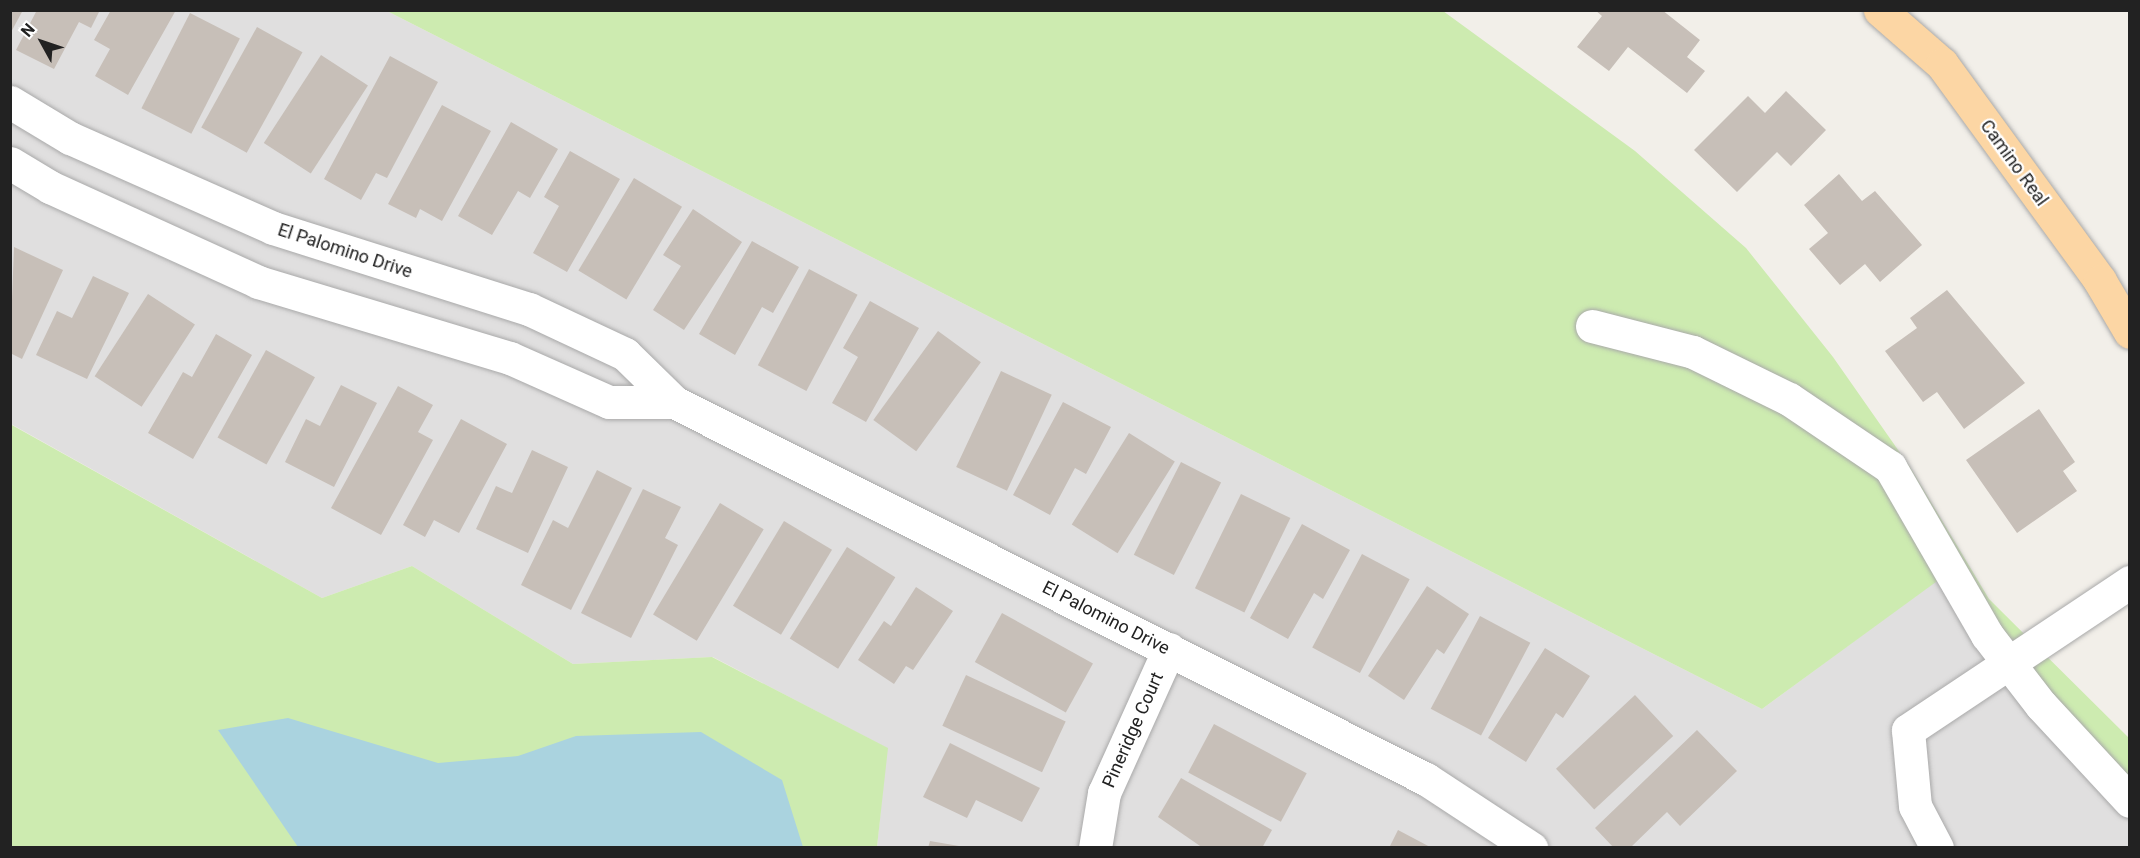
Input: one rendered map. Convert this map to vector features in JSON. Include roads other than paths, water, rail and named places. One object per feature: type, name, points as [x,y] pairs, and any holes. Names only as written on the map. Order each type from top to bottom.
[{"type":"main road","name":"Camino Real","points":[[1880,10],[1942,64],[2100,281],[2130,332]]},
{"type":"street","name":"El Palomino Drive","points":[[10,102],[70,138],[273,228],[529,309],[625,354],[674,402],[1426,779],[1531,848]]},
{"type":"street","name":"El Palomino Drive","points":[[10,163],[50,187],[258,282],[510,358],[609,402],[674,402]]},
{"type":"street","points":[[1592,326],[1693,352],[1789,399],[1890,467],[1987,635],[2008,663],[2130,801]]},
{"type":"street","points":[[1937,848],[1915,806],[1908,730],[2130,582]]},
{"type":"street","name":"Pineridge Court","points":[[1095,848],[1104,793],[1169,649]]},
{"type":"water","points":[[288,718],[438,763],[518,756],[576,736],[701,732],[782,780],[803,847],[298,847],[218,730]]}]
